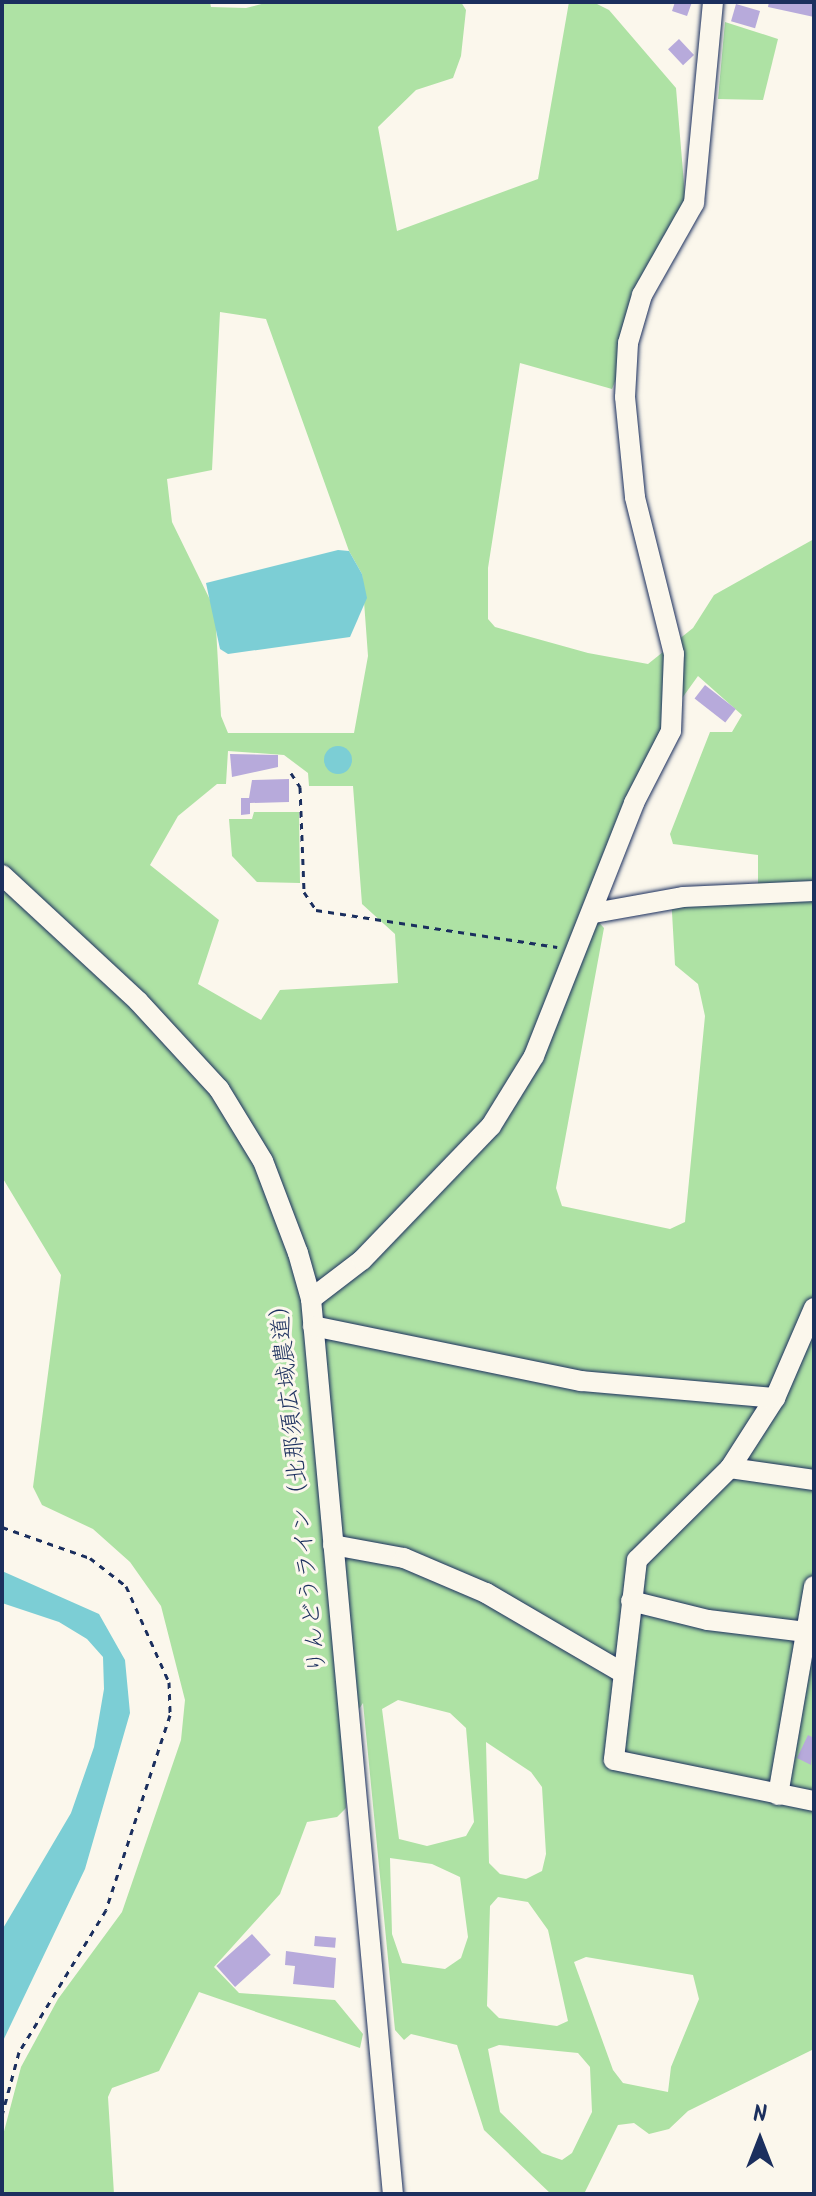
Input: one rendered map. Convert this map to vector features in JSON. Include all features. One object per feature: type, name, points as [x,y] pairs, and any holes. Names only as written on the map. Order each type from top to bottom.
[{"type":"street","points":[[311,1299],[362,1260],[491,1126],[534,1056],[674,714],[674,654],[631,471],[628,343],[642,295],[694,203],[713,2]]},
{"type":"street","name":"りんどうライン（北那須広域農道）","points":[[2,875],[138,1001],[219,1089],[263,1161],[311,1299],[393,2194]]},
{"type":"street","points":[[594,913],[683,897],[814,891]]},
{"type":"street","points":[[814,1308],[775,1398],[730,1468],[643,1552],[631,1601],[621,1672],[614,1760],[814,1801]]},
{"type":"street","points":[[313,1326],[581,1381],[775,1398]]},
{"type":"street","points":[[730,1468],[814,1480]]},
{"type":"street","points":[[333,1545],[404,1558],[486,1593],[621,1672]]},
{"type":"street","points":[[778,1795],[810,1632],[814,1586]]},
{"type":"street","points":[[631,1601],[708,1620],[810,1632]]},
{"type":"path","points":[[291,773],[300,787],[304,892],[316,910],[578,950]]},
{"type":"path","points":[[2,1527],[90,1558],[126,1586],[164,1669],[170,1715],[106,1910],[19,2052],[2,2115]]},
{"type":"green space","points":[[2,2],[210,2],[211,7],[246,8],[269,2],[461,2],[466,10],[461,56],[453,78],[416,90],[378,127],[397,231],[538,179],[569,2],[593,2],[609,10],[676,88],[686,208],[612,389],[520,363],[488,568],[488,619],[495,627],[588,653],[648,664],[693,628],[714,595],[814,539],[814,2049],[688,2111],[669,2129],[649,2134],[634,2123],[618,2125],[584,2194],[551,2194],[484,2130],[457,2045],[411,2034],[404,2040],[395,2030],[363,1703],[345,1730],[346,1808],[337,1817],[307,1822],[280,1894],[214,1967],[239,1993],[335,2000],[363,2034],[360,2048],[199,1992],[159,2071],[112,2088],[108,2097],[114,2194],[2,2194],[2,2139],[21,2067],[58,1999],[122,1912],[181,1740],[185,1700],[161,1606],[130,1562],[93,1529],[42,1505],[33,1487],[61,1275],[2,1177]],"holes":[[[220,312],[266,319],[349,551],[362,574],[368,656],[354,733],[228,733],[221,716],[215,610],[172,522],[167,479],[212,470]],[[698,676],[742,715],[732,732],[710,732],[670,834],[673,844],[758,855],[758,884],[671,895],[675,965],[698,984],[705,1016],[685,1222],[670,1229],[562,1206],[556,1188],[604,928],[590,913],[680,701]],[[228,751],[284,755],[308,773],[309,786],[353,786],[362,904],[395,934],[398,983],[280,990],[261,1020],[198,984],[219,920],[150,865],[178,816],[217,784],[226,784]],[[398,1700],[450,1713],[466,1728],[474,1822],[466,1836],[427,1846],[399,1839],[382,1709]],[[486,1742],[531,1772],[542,1787],[546,1854],[542,1871],[526,1879],[500,1874],[489,1863]],[[390,1858],[432,1864],[460,1877],[468,1937],[461,1958],[445,1969],[402,1963],[392,1934]],[[498,1897],[528,1902],[548,1930],[568,2021],[557,2026],[499,2018],[487,2006],[490,1906]],[[586,1957],[693,1975],[699,1999],[671,2067],[668,2092],[623,2083],[613,2070],[574,1962]],[[499,2045],[578,2053],[590,2067],[592,2112],[572,2153],[562,2160],[542,2153],[500,2112],[488,2049]]]},
{"type":"green space","points":[[725,22],[778,39],[763,100],[718,99]]},
{"type":"green space","points":[[254,812],[299,812],[300,883],[257,882],[232,856],[229,819],[252,819]]},
{"type":"water","points":[[338,550],[349,551],[362,574],[367,598],[350,637],[228,654],[220,649],[206,583]]},
{"type":"water","points":[[338,746],[348,750],[352,760],[348,770],[338,774],[328,770],[324,760],[328,750]]},
{"type":"water","points":[[2,1571],[99,1614],[125,1660],[130,1713],[85,1869],[2,2043],[2,1930],[71,1813],[94,1747],[104,1689],[103,1657],[87,1639],[59,1622],[2,1603]]},
{"type":"building","points":[[675,2],[692,2],[687,16],[672,11]]},
{"type":"building","points":[[769,2],[814,2],[814,17],[768,7]]},
{"type":"building","points":[[736,4],[760,11],[755,28],[731,21]]},
{"type":"building","points":[[679,39],[694,55],[683,65],[668,49]]},
{"type":"building","points":[[705,685],[736,709],[725,722],[695,698]]},
{"type":"building","points":[[230,754],[278,755],[278,767],[232,777]]},
{"type":"building","points":[[289,779],[289,802],[250,803],[250,814],[241,815],[241,798],[249,798],[252,780]]},
{"type":"building","points":[[808,1735],[814,1738],[811,1765],[797,1758]]},
{"type":"building","points":[[252,1934],[271,1955],[235,1987],[216,1966]]},
{"type":"building","points":[[315,1936],[336,1938],[335,1948],[314,1946]]},
{"type":"building","points":[[286,1951],[336,1958],[334,1988],[293,1984],[295,1966],[285,1965]]}]
